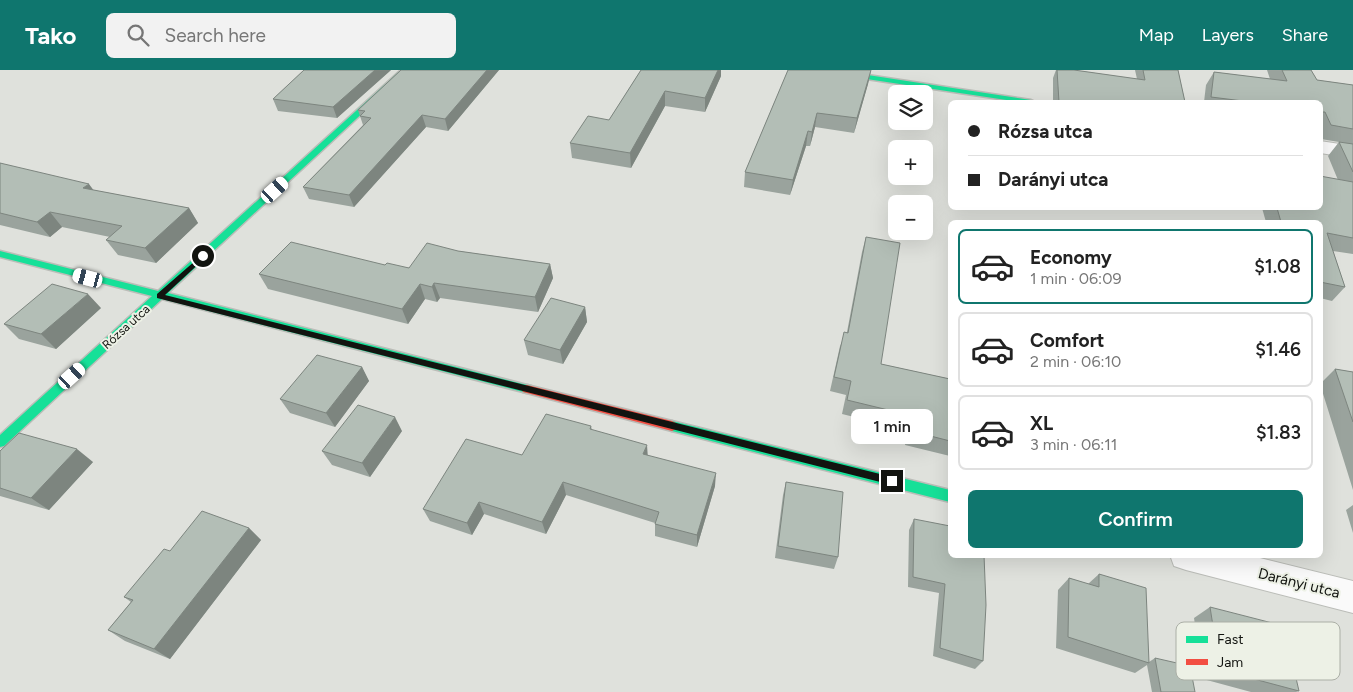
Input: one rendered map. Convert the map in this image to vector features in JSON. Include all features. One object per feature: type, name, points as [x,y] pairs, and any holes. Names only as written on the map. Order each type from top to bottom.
[{"type":"street","name":"Rózsa utca","points":[[0,442],[405,70]]},
{"type":"street","points":[[820,70],[1018,100]]},
{"type":"street","points":[[1323,147],[1353,152]]},
{"type":"street","points":[[0,254],[948,495]]},
{"type":"street","name":"Darányi utca","points":[[1198,558],[1353,597]]},
{"type":"building","points":[[304,70],[375,70],[333,107],[273,99]]},
{"type":"building","points":[[401,70],[487,70],[445,119],[422,115],[349,195],[303,187],[371,118],[360,116],[365,111],[358,110]]},
{"type":"building","points":[[641,70],[718,70],[705,98],[665,91],[630,153],[570,143],[588,116],[609,120]]},
{"type":"building","points":[[788,70],[871,70],[857,118],[817,113],[812,132],[808,131],[793,180],[745,172]]},
{"type":"building","points":[[1057,70],[1074,70],[1145,80],[1143,70],[1178,70],[1185,100],[1059,100]]},
{"type":"building","points":[[1282,70],[1311,70],[1317,80],[1353,85],[1353,129],[1331,125],[1325,112],[1323,112],[1323,100],[1235,100],[1211,97],[1214,72],[1287,81]]},
{"type":"building","points":[[1339,142],[1353,144],[1353,172]]},
{"type":"building","points":[[0,163],[89,184],[83,188],[189,208],[145,248],[106,240],[122,226],[50,212],[37,222],[0,213]]},
{"type":"building","points":[[1323,177],[1353,182],[1353,238],[1327,233],[1345,287],[1323,283],[1323,220],[1280,220],[1278,210],[1323,210]]},
{"type":"building","points":[[866,237],[900,243],[881,364],[948,379],[948,440],[911,431],[913,416],[847,400],[851,381],[834,377],[844,332],[848,333]]},
{"type":"building","points":[[291,242],[385,265],[387,263],[409,268],[427,243],[458,251],[550,264],[535,297],[434,283],[432,287],[420,284],[402,309],[259,274]]},
{"type":"building","points":[[52,284],[88,294],[41,334],[4,324]]},
{"type":"building","points":[[551,298],[585,307],[560,350],[524,340]]},
{"type":"building","points":[[317,355],[362,367],[326,413],[280,399]]},
{"type":"building","points":[[1335,369],[1353,372],[1353,422]]},
{"type":"building","points":[[358,405],[395,417],[362,463],[322,451]]},
{"type":"building","points":[[546,414],[591,426],[590,429],[647,445],[643,454],[716,473],[697,535],[655,524],[659,512],[563,482],[542,522],[479,502],[467,523],[423,509],[466,439],[522,455]]},
{"type":"building","points":[[19,433],[77,449],[31,498],[0,488],[0,451]]},
{"type":"building","points":[[786,482],[843,492],[838,557],[778,546]]},
{"type":"building","points":[[202,511],[249,528],[154,649],[108,630],[133,600],[124,597],[164,549],[170,551]]},
{"type":"building","points":[[914,519],[948,526],[948,558],[984,558],[986,605],[983,661],[940,648],[945,584],[913,577]]},
{"type":"building","points":[[1099,574],[1146,588],[1149,663],[1068,637],[1069,578],[1099,587]]},
{"type":"building","points":[[1210,607],[1268,622],[1212,622]]},
{"type":"building","points":[[1155,658],[1176,663],[1176,680],[1193,680],[1195,692],[1161,692]]},
{"type":"building","points":[[1258,680],[1296,680],[1299,691]]},
{"type":"traffic: fast","points":[[0,442],[405,70]]},
{"type":"traffic: fast","points":[[820,70],[1018,100]]},
{"type":"traffic: fast","points":[[0,254],[527,389]]},
{"type":"traffic: fast","points":[[672,426],[948,495]]},
{"type":"traffic: jam","points":[[527,389],[672,426]]},
{"type":"route","points":[[203,256],[159,296],[892,481]]}]
